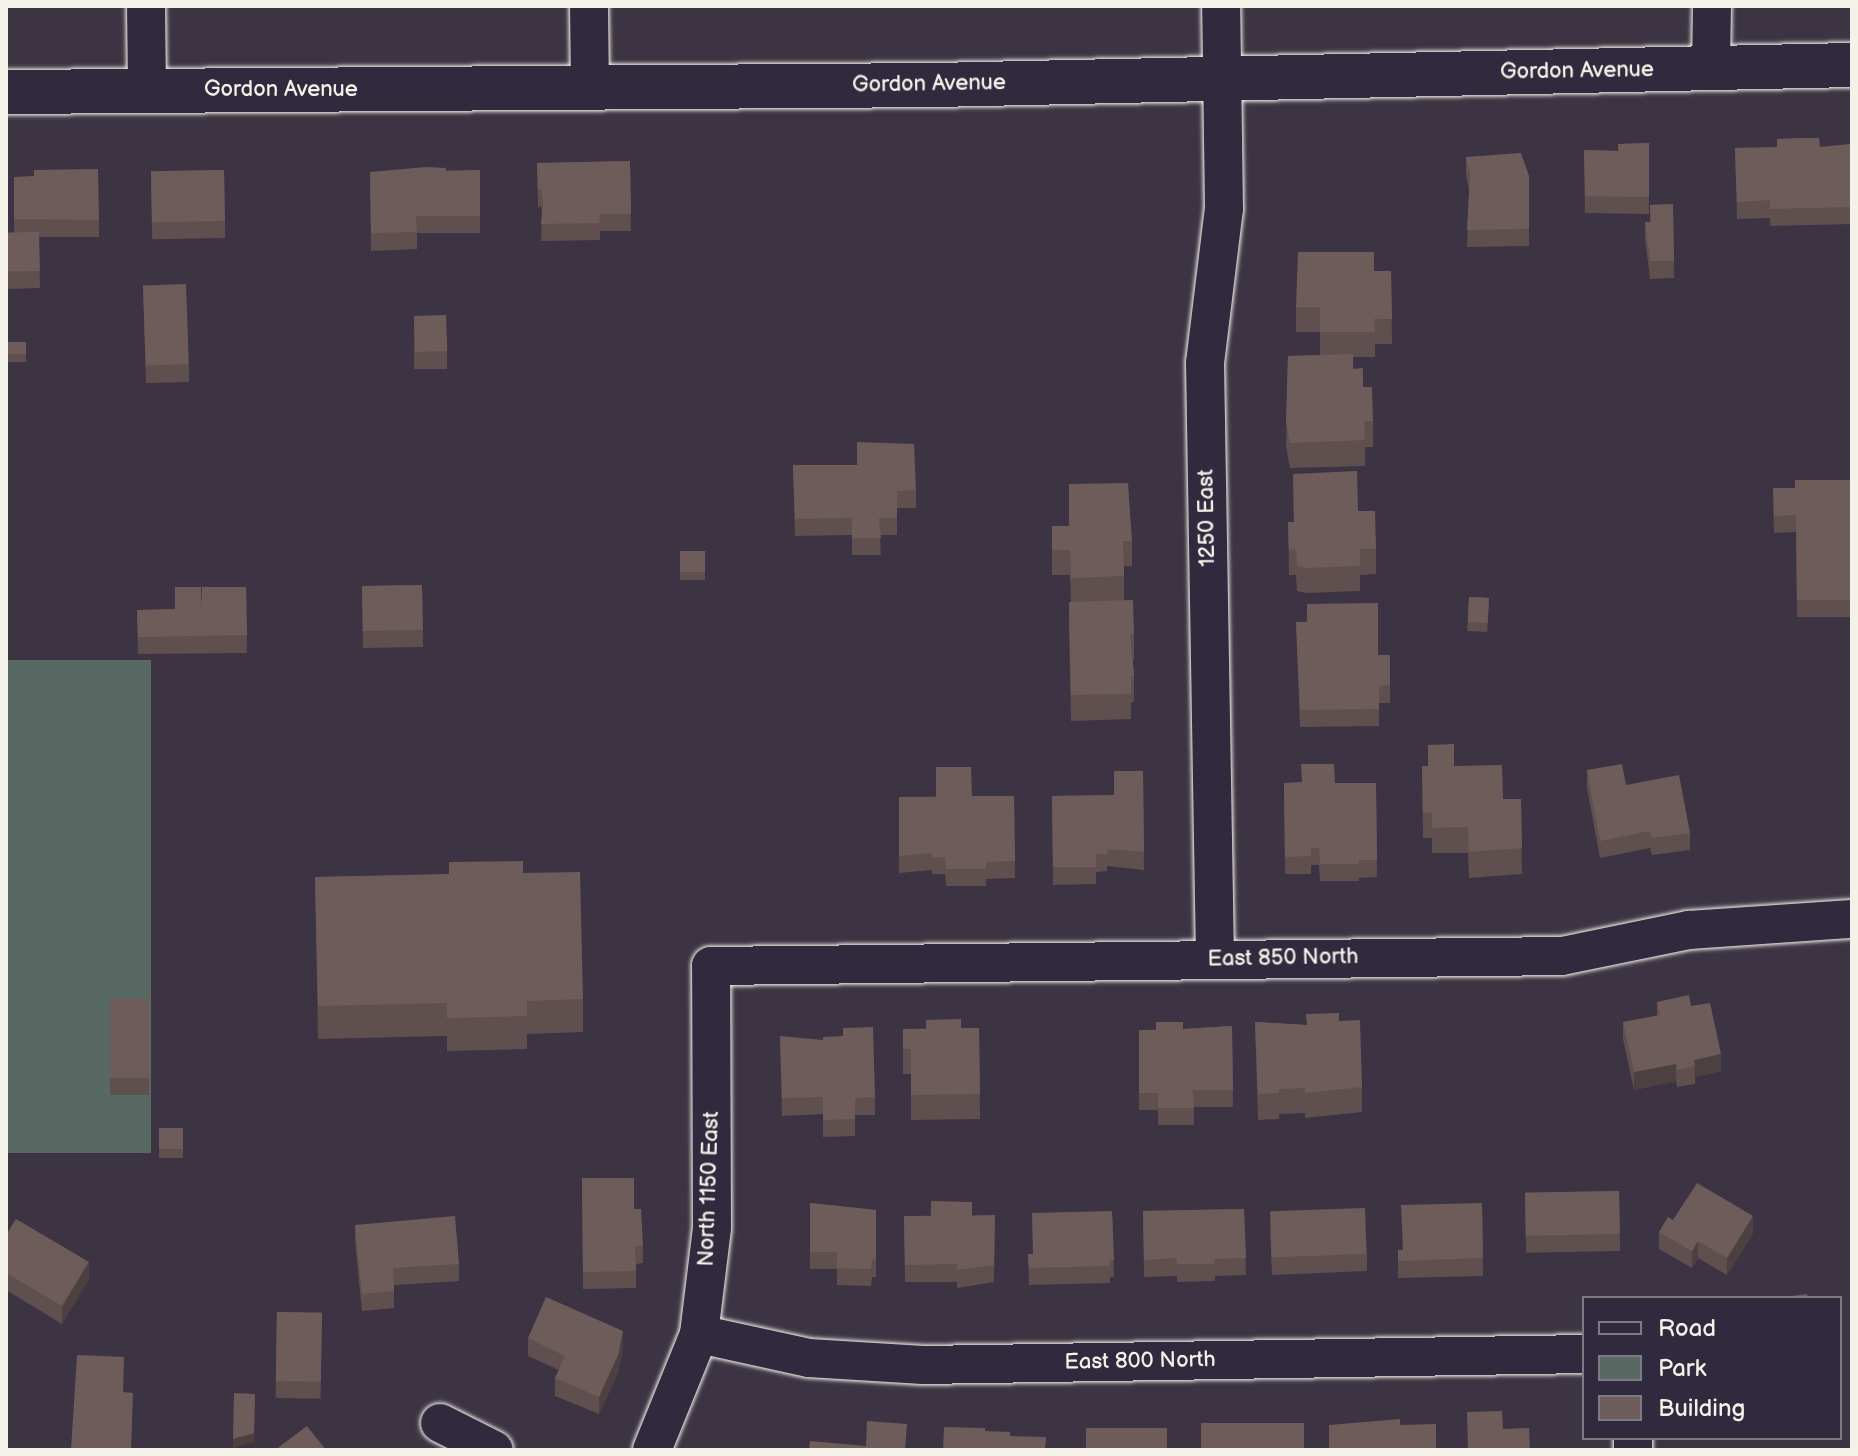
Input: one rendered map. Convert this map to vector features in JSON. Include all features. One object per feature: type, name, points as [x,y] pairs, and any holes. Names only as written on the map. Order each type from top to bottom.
[{"type":"main road","name":"Gordon Avenue","points":[[6,92],[590,88],[1852,65]]},
{"type":"street","points":[[146,6],[147,91]]},
{"type":"street","points":[[589,6],[590,88]]},
{"type":"street","name":"1250 East","points":[[1215,959],[1205,363],[1224,219],[1221,6]]},
{"type":"street","points":[[1711,68],[1712,6]]},
{"type":"street","name":"East 850 North","points":[[711,966],[1562,956],[1689,930],[1852,919]]},
{"type":"street","name":"North 1150 East","points":[[652,1450],[699,1334],[712,1228],[711,966]]},
{"type":"street","name":"East 800 North","points":[[699,1334],[809,1358],[923,1365],[1582,1354]]},
{"type":"street","points":[[440,1423],[494,1450]]},
{"type":"green space","points":[[6,660],[151,660],[151,1153],[6,1153]]},
{"type":"building","points":[[1819,138],[1820,147],[1850,144],[1852,207],[1770,209],[1770,200],[1737,202],[1735,148],[1777,147],[1777,139]]},
{"type":"building","points":[[1649,143],[1649,197],[1585,196],[1584,150],[1619,151],[1618,144]]},
{"type":"building","points":[[1521,153],[1529,176],[1529,229],[1467,230],[1470,176],[1466,157]]},
{"type":"building","points":[[630,161],[631,214],[599,214],[600,223],[541,224],[543,203],[541,189],[538,189],[537,163]]},
{"type":"building","points":[[446,168],[446,171],[480,170],[480,216],[416,216],[417,232],[371,233],[370,172]]},
{"type":"building","points":[[98,169],[99,220],[14,219],[14,177],[34,176],[34,170]]},
{"type":"building","points":[[224,170],[225,221],[152,222],[151,171]]},
{"type":"building","points":[[1673,204],[1674,261],[1650,261],[1645,222],[1651,222],[1650,205]]},
{"type":"building","points":[[39,232],[40,271],[7,272],[6,233]]},
{"type":"building","points":[[1298,252],[1374,252],[1374,271],[1391,271],[1392,319],[1374,319],[1375,332],[1320,332],[1320,307],[1296,307]]},
{"type":"building","points":[[186,284],[189,364],[146,365],[143,286]]},
{"type":"building","points":[[446,315],[447,351],[415,352],[414,316]]},
{"type":"building","points":[[6,342],[26,342],[26,354],[6,354]]},
{"type":"building","points":[[1353,354],[1353,369],[1363,368],[1363,387],[1372,387],[1373,421],[1364,421],[1365,440],[1290,443],[1286,421],[1288,356]]},
{"type":"building","points":[[857,442],[914,444],[916,490],[897,491],[897,518],[879,518],[881,538],[852,538],[852,518],[795,519],[793,465],[857,465]]},
{"type":"building","points":[[1357,471],[1358,511],[1375,511],[1376,549],[1360,549],[1360,566],[1297,566],[1296,549],[1289,550],[1288,522],[1294,522],[1293,474]]},
{"type":"building","points":[[1795,480],[1852,480],[1852,600],[1797,600],[1796,515],[1774,516],[1773,488],[1795,488]]},
{"type":"building","points":[[1128,483],[1132,541],[1123,541],[1124,576],[1071,578],[1070,550],[1052,550],[1052,526],[1069,526],[1069,484]]},
{"type":"building","points":[[680,551],[705,551],[705,572],[680,572]]},
{"type":"building","points":[[422,585],[423,630],[363,631],[362,586]]},
{"type":"building","points":[[175,587],[201,587],[201,609],[202,587],[246,587],[247,635],[138,637],[137,610],[175,609]]},
{"type":"building","points":[[1469,597],[1489,598],[1488,623],[1468,622]]},
{"type":"building","points":[[1133,600],[1134,634],[1130,634],[1134,676],[1131,676],[1131,694],[1071,695],[1069,602]]},
{"type":"building","points":[[1378,603],[1378,655],[1390,655],[1390,685],[1379,686],[1379,709],[1300,710],[1296,622],[1307,622],[1307,604]]},
{"type":"building","points":[[1454,744],[1454,766],[1502,765],[1503,799],[1521,799],[1522,848],[1469,852],[1468,827],[1432,828],[1432,812],[1423,813],[1422,766],[1428,766],[1428,745]]},
{"type":"building","points":[[1301,764],[1334,764],[1335,783],[1376,783],[1377,860],[1359,860],[1359,864],[1320,864],[1319,848],[1311,848],[1311,856],[1285,857],[1284,783],[1302,782]]},
{"type":"building","points":[[1622,764],[1626,785],[1679,775],[1690,833],[1652,838],[1650,831],[1600,841],[1587,770]]},
{"type":"building","points":[[936,767],[971,767],[972,796],[1014,796],[1015,861],[986,862],[986,869],[946,869],[945,857],[932,857],[932,853],[899,856],[899,797],[936,797]]},
{"type":"building","points":[[1114,771],[1143,771],[1144,852],[1107,849],[1107,854],[1096,854],[1096,867],[1053,867],[1052,796],[1114,795]]},
{"type":"building","points":[[523,861],[523,873],[580,872],[583,999],[527,1001],[527,1016],[447,1018],[447,1003],[318,1006],[315,877],[449,874],[449,862]]},
{"type":"building","points":[[1689,995],[1691,1006],[1710,1003],[1721,1054],[1694,1060],[1695,1066],[1677,1070],[1676,1064],[1634,1072],[1623,1022],[1660,1015],[1657,1002]]},
{"type":"building","points":[[110,999],[149,999],[149,1078],[110,1078]]},
{"type":"building","points":[[1339,1013],[1339,1021],[1360,1020],[1362,1087],[1305,1093],[1305,1088],[1279,1089],[1279,1093],[1258,1094],[1255,1022],[1307,1025],[1306,1014]]},
{"type":"building","points":[[961,1019],[961,1028],[979,1028],[980,1094],[911,1095],[911,1049],[903,1049],[903,1029],[926,1029],[926,1020]]},
{"type":"building","points":[[1156,1022],[1183,1022],[1183,1029],[1232,1026],[1233,1090],[1193,1090],[1194,1108],[1158,1108],[1158,1093],[1139,1093],[1139,1030],[1156,1030]]},
{"type":"building","points":[[873,1027],[875,1097],[855,1098],[855,1119],[823,1120],[823,1097],[782,1098],[780,1036],[823,1040],[823,1037],[843,1036],[843,1028]]},
{"type":"building","points":[[159,1128],[183,1128],[183,1149],[159,1149]]},
{"type":"building","points":[[582,1178],[634,1178],[634,1209],[641,1209],[643,1245],[635,1247],[636,1271],[583,1272]]},
{"type":"building","points":[[1697,1183],[1753,1216],[1727,1258],[1698,1241],[1692,1251],[1659,1232],[1668,1217],[1673,1220]]},
{"type":"building","points":[[1619,1191],[1620,1234],[1526,1236],[1525,1193]]},
{"type":"building","points":[[931,1201],[972,1202],[972,1216],[995,1215],[994,1265],[957,1270],[957,1264],[905,1265],[904,1216],[931,1216]]},
{"type":"building","points":[[810,1203],[876,1210],[876,1259],[872,1260],[871,1269],[837,1268],[837,1252],[810,1252]]},
{"type":"building","points":[[1482,1203],[1483,1258],[1398,1261],[1398,1250],[1403,1250],[1401,1205]]},
{"type":"building","points":[[1365,1208],[1367,1254],[1272,1257],[1270,1211]]},
{"type":"building","points":[[1244,1209],[1246,1258],[1214,1259],[1215,1264],[1177,1264],[1177,1258],[1144,1260],[1143,1211]]},
{"type":"building","points":[[1112,1211],[1114,1260],[1110,1260],[1110,1266],[1029,1268],[1028,1254],[1033,1254],[1032,1213]]},
{"type":"building","points":[[455,1216],[459,1264],[393,1268],[394,1291],[362,1294],[355,1225]]},
{"type":"building","points":[[16,1219],[89,1262],[62,1306],[6,1273],[6,1235]]},
{"type":"building","points":[[546,1297],[623,1331],[618,1355],[599,1397],[555,1378],[565,1356],[528,1338]]},
{"type":"building","points":[[277,1312],[322,1313],[321,1382],[276,1381]]},
{"type":"building","points":[[77,1355],[124,1357],[123,1392],[133,1393],[131,1450],[71,1450]]},
{"type":"building","points":[[234,1393],[255,1394],[254,1433],[233,1439]]},
{"type":"building","points":[[1502,1411],[1503,1429],[1529,1428],[1530,1450],[1468,1450],[1467,1412]]},
{"type":"building","points":[[1400,1419],[1400,1425],[1436,1424],[1436,1450],[1329,1450],[1329,1425]]},
{"type":"building","points":[[867,1421],[907,1424],[905,1450],[809,1450],[810,1441],[866,1446]]},
{"type":"building","points":[[1201,1423],[1304,1423],[1304,1450],[1201,1450]]},
{"type":"building","points":[[307,1426],[326,1450],[275,1450]]},
{"type":"building","points":[[944,1427],[985,1428],[985,1431],[1010,1432],[1010,1436],[1046,1437],[1045,1450],[943,1450]]},
{"type":"building","points":[[1086,1428],[1167,1428],[1167,1450],[1086,1450]]}]
